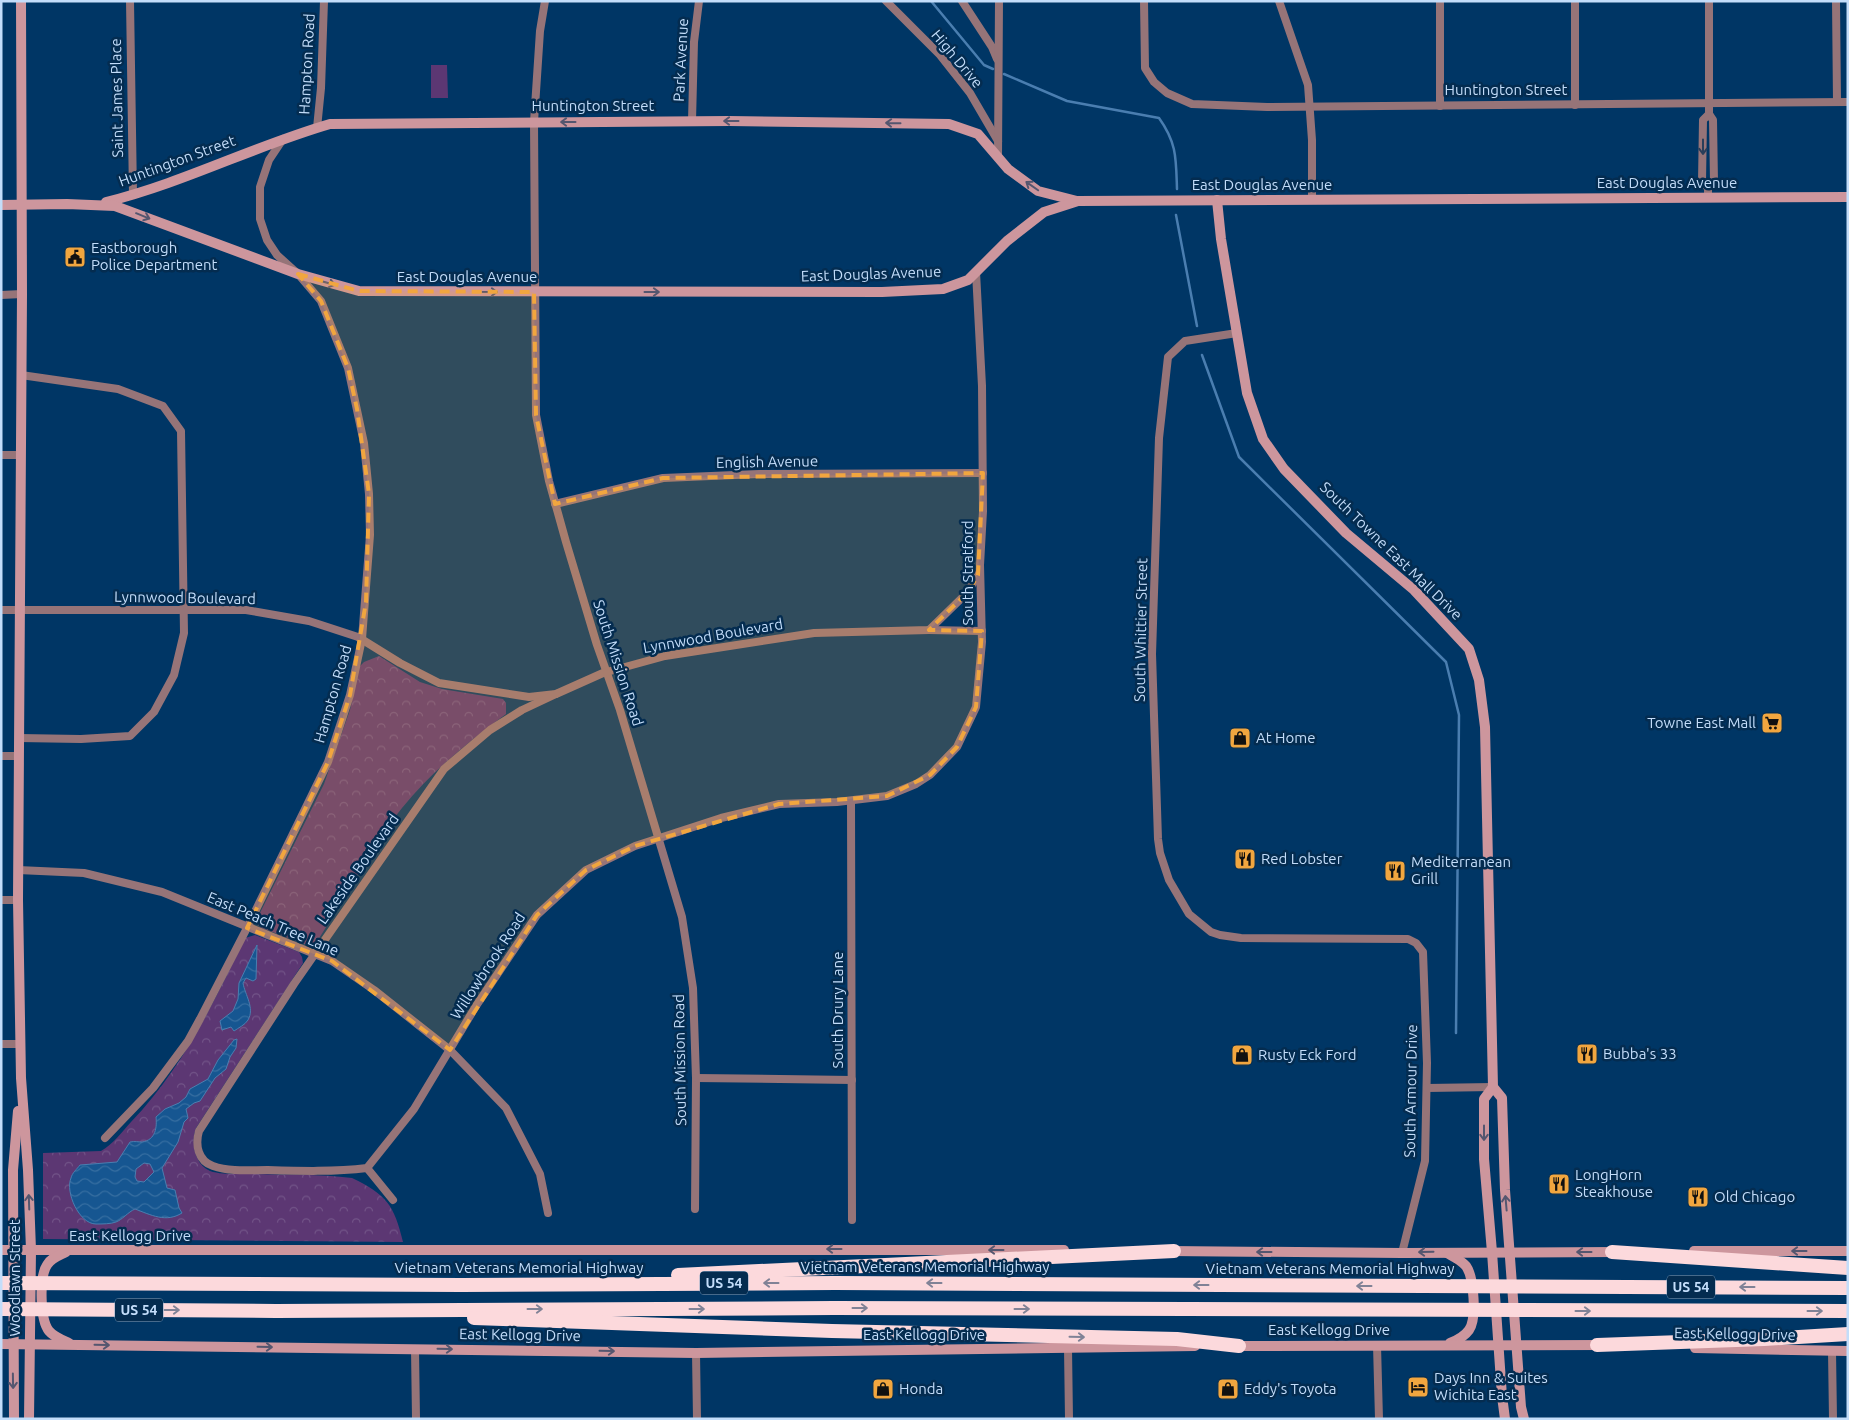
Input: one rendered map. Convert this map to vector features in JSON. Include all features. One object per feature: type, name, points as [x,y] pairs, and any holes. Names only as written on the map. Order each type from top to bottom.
[{"type":"highway","points":[[461,1285],[1174,1251]]},
{"type":"highway","points":[[1612,1252],[1848,1268]]},
{"type":"highway","name":"Vietnam Veterans Memorial Highway","points":[[1,1283],[461,1285],[835,1283],[1848,1288]]},
{"type":"highway","name":"US 54","points":[[1,1309],[276,1311],[834,1308],[1848,1311]]},
{"type":"highway","points":[[276,1311],[832,1331],[1177,1339],[1239,1346]]},
{"type":"highway","points":[[1597,1345],[1848,1334]]},
{"type":"main road","name":"Woodlawn Street","points":[[14,1419],[12,1344],[13,1170],[20,1078],[18,870],[22,294],[21,1]]},
{"type":"main road","name":"Huntington Street","points":[[96,204],[133,195],[284,138],[330,124],[692,121],[949,124],[978,134],[1008,169],[1038,191],[1078,201]]},
{"type":"main road","name":"East Douglas Avenue","points":[[1,205],[96,204],[115,206],[298,274],[359,292],[882,292],[942,289],[968,280],[1007,242],[1044,212],[1078,201],[1312,200],[1708,193],[1848,197]]},
{"type":"main road","name":"South Towne East Mall Drive","points":[[1217,200],[1221,239],[1247,393],[1263,439],[1284,469],[1346,532],[1414,590],[1469,649],[1479,680],[1485,727],[1493,1087],[1484,1100],[1484,1158],[1505,1419]]},
{"type":"main road","name":"Woodlawn Street","points":[[20,1078],[28,1170],[31,1250],[29,1419]]},
{"type":"main road","name":"South Towne East Mall Drive","points":[[1493,1087],[1502,1098],[1505,1190],[1521,1407],[1524,1419]]},
{"type":"main road","name":"East Kellogg Drive","points":[[1,1250],[956,1249],[1402,1253],[1510,1251],[1848,1251]]},
{"type":"main road","points":[[69,1251],[53,1258],[46,1266],[44,1272],[42,1315],[45,1325],[55,1337],[72,1344]]},
{"type":"main road","points":[[1444,1252],[1458,1258],[1467,1267],[1472,1278],[1474,1316],[1470,1329],[1461,1338],[1444,1345]]},
{"type":"main road","name":"East Kellogg Drive","points":[[1,1344],[696,1353],[1377,1345],[1597,1345],[1848,1351]]},
{"type":"street","name":"Saint James Place","points":[[130,1],[133,195]]},
{"type":"street","name":"Hampton Road","points":[[317,128],[321,88],[324,1]]},
{"type":"street","name":"South Mission Road","points":[[545,1],[540,31],[534,122],[536,415],[549,482],[596,645],[620,710],[682,917],[693,988],[696,1078],[695,1209]]},
{"type":"street","name":"Park Avenue","points":[[692,121],[694,42],[699,1]]},
{"type":"street","name":"High Drive","points":[[886,1],[940,55],[970,93],[998,141]]},
{"type":"street","points":[[962,1],[992,47],[999,62]]},
{"type":"street","points":[[998,157],[999,1]]},
{"type":"street","name":"Huntington Street","points":[[1144,1],[1145,68],[1154,82],[1167,93],[1192,104],[1310,107],[1848,102]]},
{"type":"street","points":[[1279,1],[1308,85],[1312,140],[1312,200]]},
{"type":"street","points":[[1440,1],[1440,106]]},
{"type":"street","points":[[1574,1],[1575,105]]},
{"type":"street","points":[[1708,193],[1714,182],[1713,120],[1709,114],[1708,104],[1709,1]]},
{"type":"street","points":[[1836,1],[1837,102]]},
{"type":"street","points":[[1708,193],[1702,182],[1702,138],[1703,120],[1709,114]]},
{"type":"street","name":"Hampton Road","points":[[106,1138],[153,1088],[188,1041],[247,928],[328,762],[350,695],[362,639],[370,536],[369,494],[364,443],[348,368],[321,301],[298,274],[277,255],[267,240],[260,219],[260,187],[269,160],[284,138]]},
{"type":"street","name":"South Stratford","points":[[851,800],[887,796],[916,784],[930,774],[957,747],[976,707],[982,631],[980,566],[983,473],[982,386],[976,272]]},
{"type":"street","points":[[1,294],[22,294]]},
{"type":"street","name":"South Whittier Street","points":[[1237,333],[1185,341],[1168,357],[1160,438],[1152,654],[1160,853],[1169,880],[1189,914],[1211,932],[1240,938],[1404,939]]},
{"type":"street","points":[[19,738],[81,739],[130,736],[154,712],[174,676],[184,633],[181,431],[175,420],[163,406],[118,389],[21,375]]},
{"type":"street","points":[[1,456],[21,456]]},
{"type":"street","name":"English Avenue","points":[[555,504],[663,478],[759,474],[983,473]]},
{"type":"street","points":[[929,630],[968,592],[978,575],[980,566]]},
{"type":"street","name":"Lynnwood Boulevard","points":[[1,610],[246,610],[309,621],[362,639],[400,663],[439,683],[529,697],[556,694],[606,672],[665,656],[814,633],[929,630],[982,631]]},
{"type":"street","name":"Lakeside Boulevard","points":[[367,1168],[341,1172],[232,1170],[212,1166],[204,1161],[198,1151],[197,1140],[199,1131],[294,984],[444,769],[490,730],[522,710],[556,694]]},
{"type":"street","points":[[1,756],[19,756]]},
{"type":"street","name":"Willowbrook Road","points":[[367,1168],[414,1109],[476,1006],[538,915],[586,870],[635,846],[721,818],[780,804],[851,800]]},
{"type":"street","name":"South Drury Lane","points":[[851,800],[852,1220]]},
{"type":"street","name":"East Peach Tree Lane","points":[[18,870],[84,873],[162,892],[332,961],[374,990],[450,1050],[506,1108],[540,1174],[548,1213]]},
{"type":"street","points":[[1,900],[18,900]]},
{"type":"street","name":"South Armour Drive","points":[[1402,1253],[1425,1162],[1427,1088],[1423,952],[1416,943],[1404,939]]},
{"type":"street","points":[[1,1044],[20,1044]]},
{"type":"street","points":[[696,1078],[852,1080]]},
{"type":"street","points":[[1427,1088],[1493,1087]]},
{"type":"street","points":[[367,1168],[393,1200]]},
{"type":"street","points":[[1377,1345],[1379,1419]]},
{"type":"street","points":[[1068,1348],[1069,1419]]},
{"type":"street","points":[[415,1349],[416,1419]]},
{"type":"street","points":[[1832,1351],[1833,1419]]},
{"type":"street","points":[[696,1353],[697,1419]]},
{"type":"highlighted area","points":[[298,274],[359,291],[534,292],[536,415],[555,504],[663,478],[983,473],[978,575],[968,592],[929,630],[982,631],[976,707],[957,747],[930,775],[887,796],[779,804],[635,846],[586,870],[537,915],[450,1050],[332,961],[247,928],[328,762],[350,695],[366,602],[369,494],[357,409],[348,368],[321,301]]},
{"type":"green space","points":[[431,65],[447,65],[448,98],[431,98]]},
{"type":"green space","points":[[379,656],[420,682],[442,689],[503,699],[506,703],[506,714],[451,758],[414,794],[390,823],[316,943],[307,945],[262,928],[258,925],[257,919],[324,784],[350,710],[359,667],[364,662]]},
{"type":"green space","points":[[255,935],[299,952],[303,963],[196,1128],[194,1146],[197,1158],[205,1168],[220,1173],[315,1175],[352,1178],[373,1190],[387,1202],[400,1229],[403,1242],[43,1239],[43,1153],[101,1151],[117,1138],[149,1102],[181,1058],[221,987],[245,938]]},
{"type":"water","points":[[257,945],[256,979],[253,981],[246,978],[243,983],[250,1006],[248,1020],[234,1031],[231,1027],[222,1030],[220,1021],[233,1011],[238,999],[239,983]]},
{"type":"water","points":[[237,1039],[236,1048],[230,1057],[226,1069],[215,1078],[200,1101],[186,1109],[188,1118],[184,1122],[178,1142],[162,1168],[167,1188],[175,1190],[182,1213],[164,1218],[135,1209],[112,1223],[96,1224],[84,1219],[72,1199],[70,1184],[72,1174],[80,1165],[117,1162],[130,1142],[142,1142],[150,1139],[156,1129],[156,1117],[165,1109],[179,1103],[186,1097],[190,1089],[208,1079],[218,1060],[234,1040]],"holes":[[[144,1163],[150,1164],[154,1172],[144,1182],[137,1181],[135,1177],[136,1169]]]},
{"type":"waterway","points":[[931,1],[984,65],[993,69]]},
{"type":"waterway","points":[[1004,74],[1067,101],[1159,118],[1172,144],[1176,160],[1177,189]]},
{"type":"waterway","points":[[1176,215],[1197,326]]},
{"type":"waterway","points":[[1202,355],[1239,457],[1446,662],[1459,715],[1456,1033]]},
{"type":"place","name":"Eastborough Police Department","points":[[75,257]]},
{"type":"place","name":"Towne East Mall","points":[[1772,723]]},
{"type":"place","name":"At Home","points":[[1240,738]]},
{"type":"place","name":"Red Lobster","points":[[1245,859]]},
{"type":"place","name":"Mediterranean Grill","points":[[1395,871]]},
{"type":"place","name":"Bubba's 33","points":[[1587,1054]]},
{"type":"place","name":"Rusty Eck Ford","points":[[1242,1055]]},
{"type":"place","name":"LongHorn Steakhouse","points":[[1559,1184]]},
{"type":"place","name":"Old Chicago","points":[[1698,1197]]},
{"type":"place","name":"Days Inn & Suites Wichita East","points":[[1418,1387]]},
{"type":"place","name":"Honda","points":[[883,1389]]},
{"type":"place","name":"Eddy's Toyota","points":[[1228,1389]]}]
